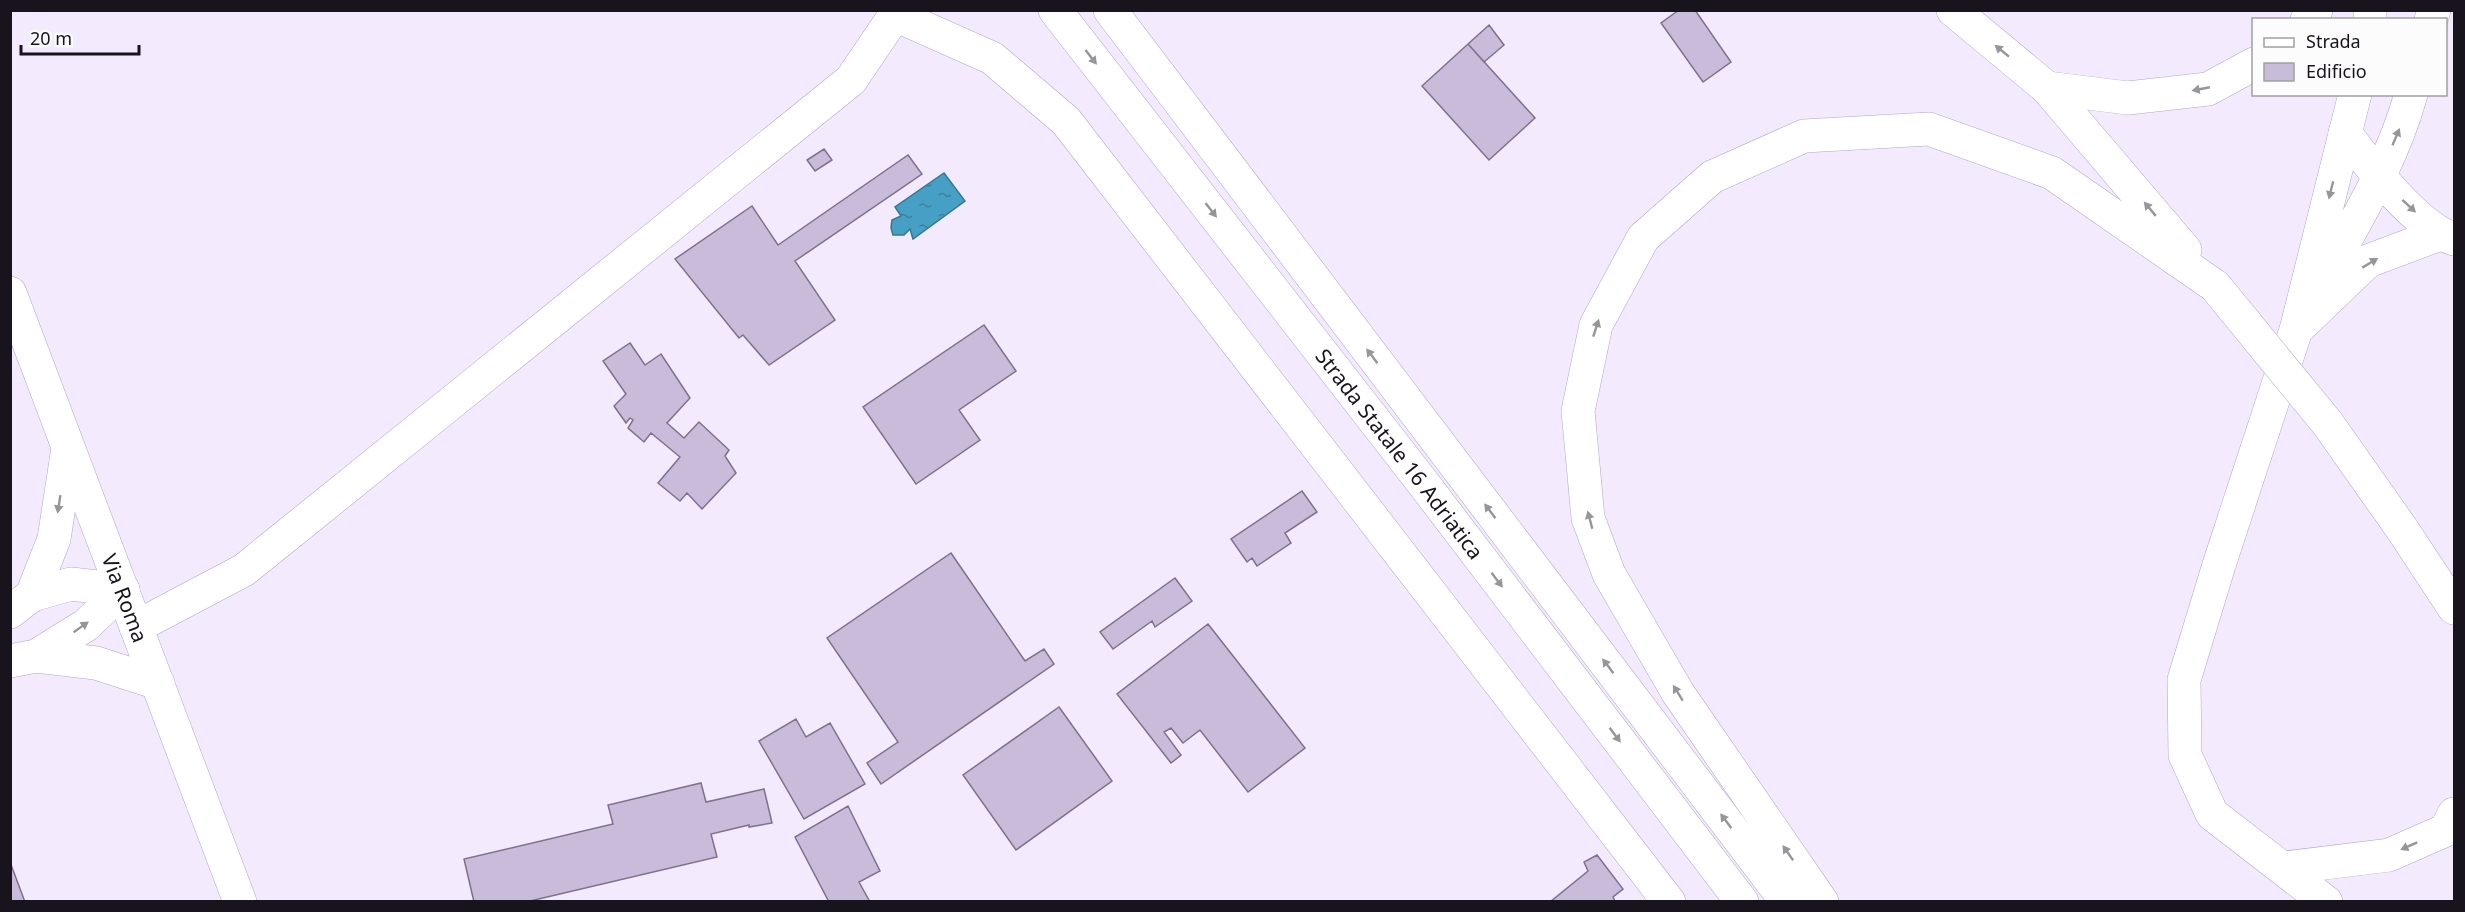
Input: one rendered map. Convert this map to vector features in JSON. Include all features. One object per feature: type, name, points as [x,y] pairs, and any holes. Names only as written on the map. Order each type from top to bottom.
[{"type":"main road","name":"Strada Statale 16 Adriatica","points":[[1055,10],[1423,483],[1742,902]]},
{"type":"main road","name":"Strada Statale 16 Adriatica","points":[[1110,10],[1787,902]]},
{"type":"main road","points":[[1953,10],[2048,88],[2215,286],[2328,424],[2454,608]]},
{"type":"main road","points":[[2452,10],[2454,17]]},
{"type":"main road","points":[[136,627],[244,570],[851,80],[895,13],[992,58],[1066,121],[1669,902]]},
{"type":"main road","points":[[2048,88],[2128,98],[2185,92],[2208,89],[2252,65]]},
{"type":"main road","points":[[2326,902],[2212,814],[2185,755],[2184,680],[2296,330],[2354,96]]},
{"type":"main road","points":[[2296,330],[2379,178],[2410,96]]},
{"type":"main road","points":[[1822,902],[1678,693],[1609,574],[1588,518],[1578,411],[1596,325],[1643,238],[1712,177],[1804,136],[1929,129],[2052,173],[2215,286]]},
{"type":"main road","points":[[2345,133],[2379,178],[2447,237]]},
{"type":"main road","points":[[2296,330],[2368,261],[2447,237]]},
{"type":"main road","name":"Via Roma","points":[[10,292],[240,902]]},
{"type":"main road","points":[[21,604],[54,539],[68,447]]},
{"type":"main road","points":[[21,604],[70,584],[123,590]]},
{"type":"main road","points":[[23,658],[86,624],[123,590]]},
{"type":"main road","points":[[23,658],[96,663],[158,683]]},
{"type":"main road","points":[[2284,868],[2389,855],[2446,830],[2454,814]]},
{"type":"water","points":[[944,173],[965,201],[913,239],[910,229],[904,235],[893,235],[892,220],[901,216],[895,207]]},
{"type":"building","points":[[1679,10],[1695,10],[1731,62],[1703,82],[1661,23]]},
{"type":"building","points":[[1489,25],[1504,45],[1484,62],[1468,44]]},
{"type":"building","points":[[1468,44],[1535,118],[1489,160],[1422,86]]},
{"type":"building","points":[[824,149],[832,160],[815,171],[807,160]]},
{"type":"building","points":[[908,155],[922,174],[795,261],[835,320],[769,365],[743,335],[739,338],[675,259],[752,206],[778,245]]},
{"type":"building","points":[[984,325],[1016,371],[959,410],[980,440],[916,484],[863,407]]},
{"type":"building","points":[[630,343],[645,365],[661,354],[690,398],[667,423],[684,438],[699,422],[729,450],[725,456],[736,473],[702,509],[687,493],[680,501],[658,483],[680,457],[651,433],[644,442],[628,428],[633,420],[630,418],[626,423],[614,406],[626,394],[603,361]]},
{"type":"building","points":[[1302,491],[1317,512],[1285,533],[1291,543],[1257,566],[1252,558],[1247,562],[1231,539]]},
{"type":"building","points":[[951,553],[1025,661],[1044,649],[1054,664],[881,784],[867,763],[898,742],[827,638]]},
{"type":"building","points":[[1175,578],[1192,601],[1155,627],[1152,621],[1113,649],[1100,632]]},
{"type":"building","points":[[1208,624],[1305,748],[1248,792],[1200,730],[1183,743],[1171,728],[1164,732],[1181,755],[1171,763],[1117,694]]},
{"type":"building","points":[[1059,707],[1112,781],[1016,850],[963,775]]},
{"type":"building","points":[[796,719],[806,737],[830,723],[865,784],[804,819],[759,741]]},
{"type":"building","points":[[701,783],[706,802],[764,789],[772,823],[749,827],[749,825],[711,834],[717,857],[526,902],[474,902],[464,859],[613,824],[608,805]]},
{"type":"building","points":[[848,806],[880,871],[859,882],[870,902],[829,902],[795,837]]},
{"type":"building","points":[[1597,855],[1623,889],[1613,897],[1615,901],[1550,902],[1588,871],[1584,862]]},
{"type":"building","points":[[10,862],[25,902],[10,902]]}]
